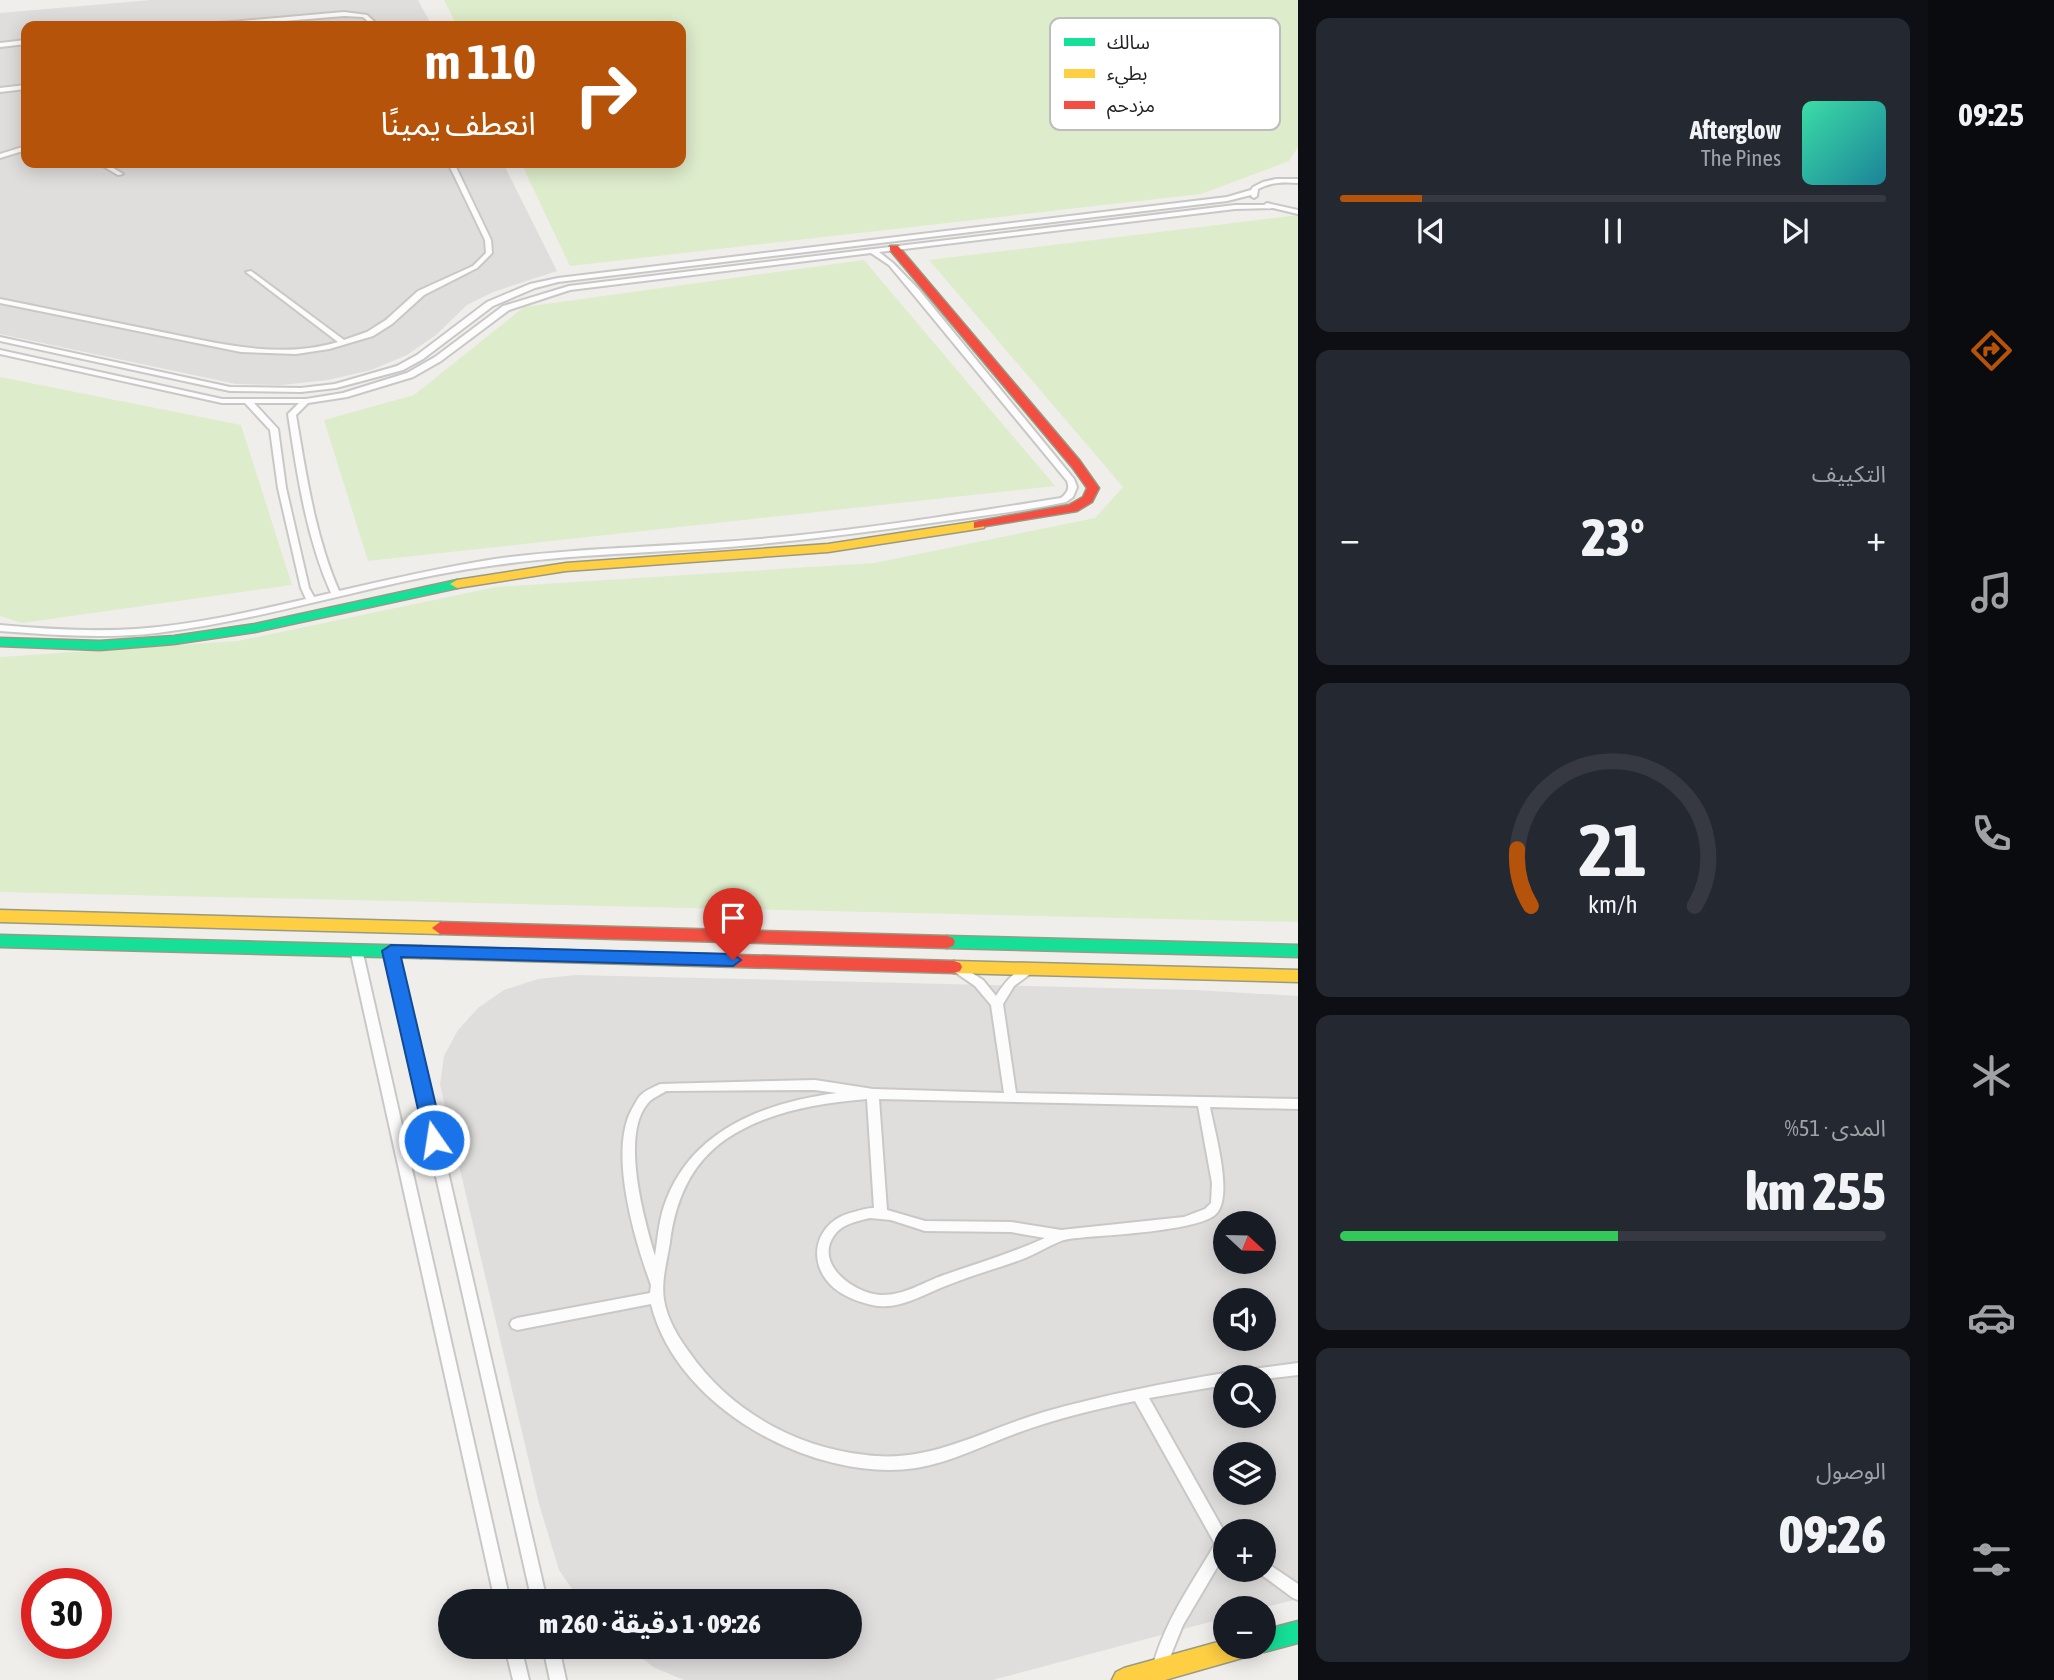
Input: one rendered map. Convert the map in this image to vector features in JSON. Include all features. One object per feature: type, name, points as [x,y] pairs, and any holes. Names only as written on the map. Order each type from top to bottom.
[{"type":"street","points":[[265,21],[344,14],[365,16],[370,21]]},
{"type":"street","points":[[0,45],[21,43]]},
{"type":"street","points":[[0,90],[21,88]]},
{"type":"street","points":[[0,156],[21,150]]},
{"type":"street","points":[[110,168],[120,174]]},
{"type":"street","points":[[0,301],[241,350],[296,352],[344,343],[380,328],[421,293],[475,267],[489,254],[488,240],[453,168]]},
{"type":"street","points":[[0,339],[230,389],[300,390],[370,378],[400,368],[420,357],[490,304],[522,290],[558,280],[1227,199],[1253,192],[1261,184],[1298,172]]},
{"type":"street","points":[[1279,180],[1298,181]]},
{"type":"street","points":[[1253,192],[1258,200],[1271,207]]},
{"type":"street","points":[[0,352],[222,401],[306,401],[367,389],[410,375],[438,359],[489,318],[515,304],[546,293],[593,284],[1235,207],[1271,207],[1298,212]]},
{"type":"street","points":[[0,642],[89,648],[188,639],[441,587],[534,571],[857,544],[1055,513],[1085,503],[1093,488],[1076,464],[894,248]]},
{"type":"street","points":[[0,628],[71,634],[155,630],[226,620],[388,581],[492,563],[838,533],[1063,500],[1070,495],[1073,491],[1071,481],[916,292],[891,264],[872,251]]},
{"type":"street","points":[[249,272],[344,343]]},
{"type":"street","points":[[306,401],[292,414],[295,440],[324,567],[336,594]]},
{"type":"street","points":[[249,403],[274,429],[282,488],[305,588],[311,599]]},
{"type":"street","points":[[0,916],[1298,951]]},
{"type":"street","points":[[0,941],[1298,976]]},
{"type":"street","points":[[356,949],[500,1589]]},
{"type":"street","points":[[391,951],[537,1589]]},
{"type":"street","points":[[955,966],[979,983],[998,1004],[1011,1098]]},
{"type":"street","points":[[998,1004],[1010,983],[1032,968]]},
{"type":"street","points":[[873,1094],[815,1085],[664,1087],[652,1090],[643,1097],[631,1119],[627,1146],[638,1216],[668,1331],[687,1363],[713,1393],[746,1419],[784,1440],[840,1458],[899,1464],[925,1461],[960,1451],[996,1435],[1073,1410],[1139,1394],[1213,1381]]},
{"type":"street","points":[[873,1094],[881,1213]]},
{"type":"street","points":[[658,1292],[664,1227],[674,1193],[693,1163],[720,1138],[753,1118],[789,1105],[829,1097],[873,1094],[1298,1104]]},
{"type":"street","points":[[1061,1235],[1020,1256],[941,1282],[904,1298],[873,1300],[852,1294],[828,1274],[822,1255],[826,1236],[839,1222],[859,1214],[881,1213],[925,1226],[1011,1227],[1061,1235],[1184,1222],[1210,1213],[1217,1205],[1219,1183],[1203,1102]]},
{"type":"street","points":[[517,1324],[658,1292]]},
{"type":"street","points":[[1276,1372],[1298,1369]]},
{"type":"street","points":[[1139,1394],[1213,1525]]},
{"type":"street","points":[[1160,1669],[1173,1625],[1213,1561]]},
{"type":"street","points":[[1276,1577],[1298,1593]]},
{"type":"street","points":[[1276,1638],[1298,1632]]},
{"type":"street","points":[[1124,1680],[1213,1655]]},
{"type":"street","points":[[516,1659],[521,1680]]},
{"type":"street","points":[[554,1659],[558,1680]]},
{"type":"shaded area","points":[[151,0],[418,0],[429,21],[21,21],[21,168],[506,168],[557,271],[493,292],[467,305],[436,335],[407,355],[371,370],[328,380],[282,385],[236,384],[0,334],[0,13]]},
{"type":"shaded area","points":[[575,975],[1195,990],[1298,996],[1298,1599],[1276,1604],[1276,1596],[1213,1596],[1213,1621],[993,1680],[684,1680],[655,1668],[643,1659],[862,1659],[862,1589],[572,1589],[559,1570],[539,1504],[440,1085],[444,1056],[458,1030],[478,1008],[504,990],[538,979]]},
{"type":"green space","points":[[444,0],[1298,0],[1298,147],[1289,161],[1201,194],[570,266],[523,168],[686,168],[686,21],[454,21]]},
{"type":"green space","points":[[1298,215],[1298,922],[0,892],[0,657],[238,641],[496,587],[874,563],[1095,518],[1123,487],[929,260]]},
{"type":"green space","points":[[864,260],[1055,486],[368,561],[324,420],[414,395],[524,307]]},
{"type":"green space","points":[[0,377],[241,425],[292,585],[22,623],[0,616]]},
{"type":"traffic: fast","points":[[0,642],[50,645],[133,644],[215,635],[457,584]]},
{"type":"traffic: fast","points":[[0,941],[421,952]]},
{"type":"traffic: fast","points":[[947,942],[1298,951]]},
{"type":"traffic: fast","points":[[1276,1638],[1298,1632]]},
{"type":"traffic: slow","points":[[457,584],[566,567],[828,548],[979,525]]},
{"type":"traffic: slow","points":[[0,916],[440,928]]},
{"type":"traffic: slow","points":[[954,967],[1298,976]]},
{"type":"traffic: slow","points":[[1124,1680],[1213,1655]]},
{"type":"traffic: jam","points":[[894,248],[1076,464],[1093,488],[1088,499],[1073,508],[979,525]]},
{"type":"traffic: jam","points":[[440,928],[947,942]]},
{"type":"traffic: jam","points":[[421,952],[954,967]]},
{"type":"route","points":[[434,1140],[391,951],[733,960]]}]
